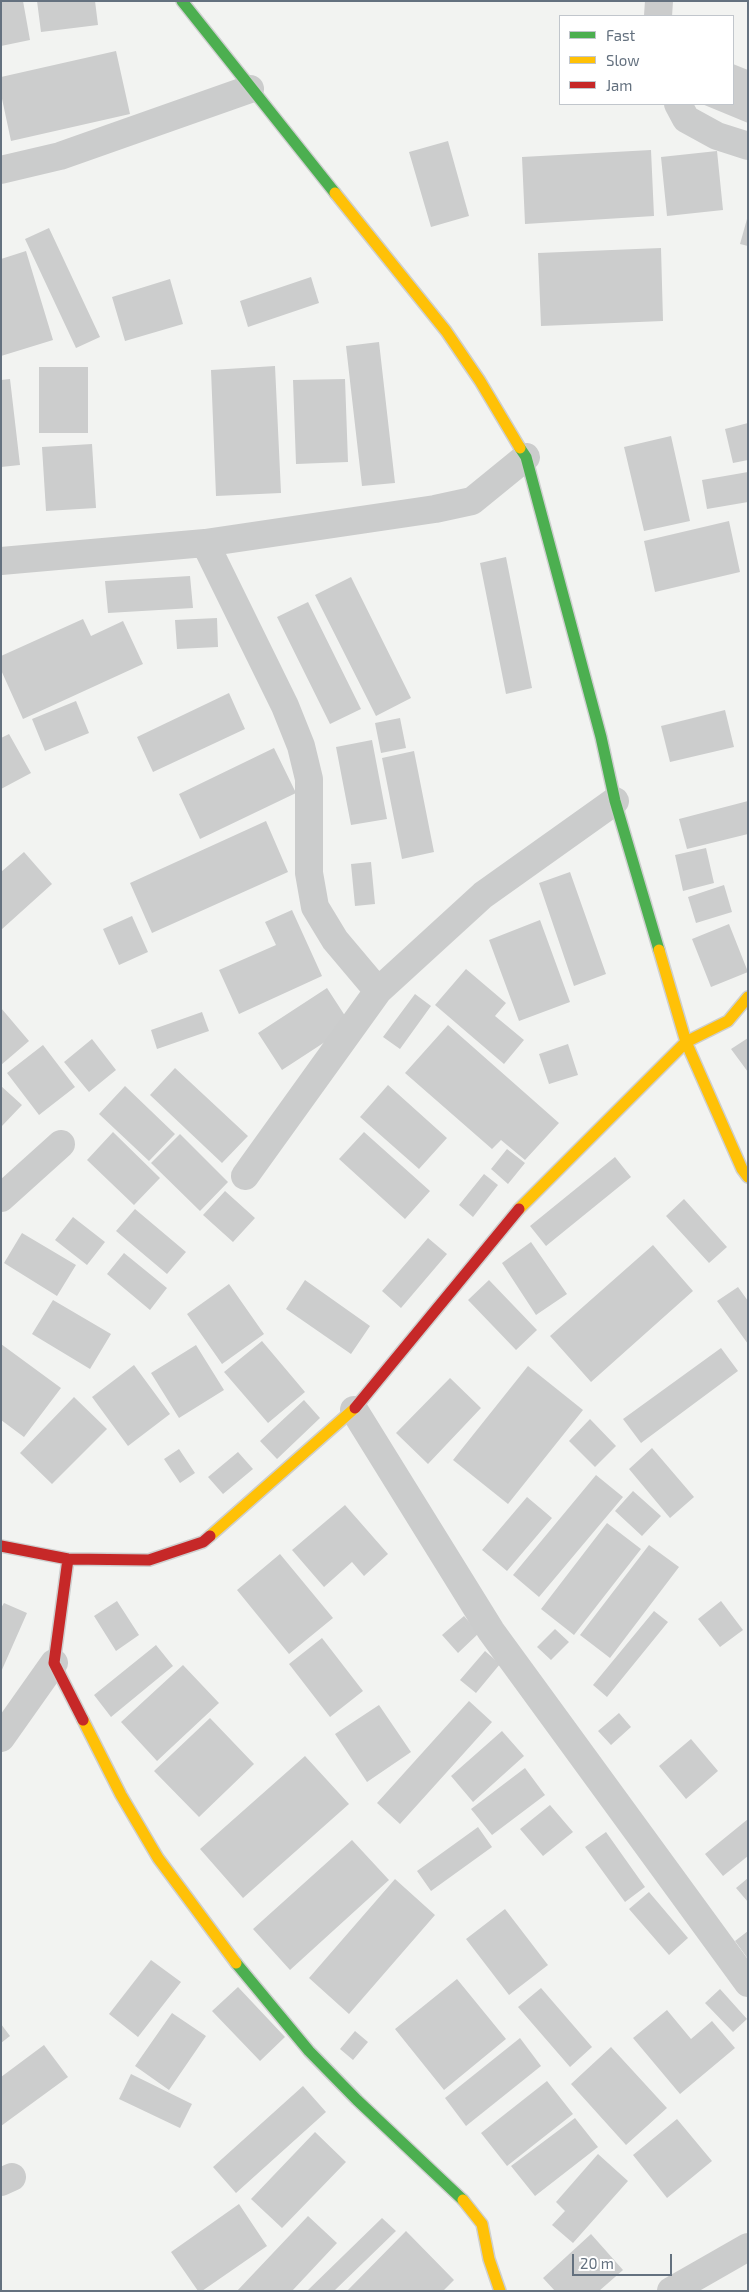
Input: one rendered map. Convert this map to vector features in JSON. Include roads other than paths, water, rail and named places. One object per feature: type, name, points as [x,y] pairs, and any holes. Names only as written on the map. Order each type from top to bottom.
[{"type":"street","points":[[182,1],[250,89],[446,332],[480,381],[526,457],[600,737],[615,801],[686,1042],[742,1169],[748,1178]]},
{"type":"street","points":[[658,15],[659,1]]},
{"type":"street","points":[[1,170],[60,156],[250,89]]},
{"type":"street","points":[[679,105],[686,119],[717,136],[748,146]]},
{"type":"street","points":[[1,561],[205,543],[435,509],[472,501],[526,457]]},
{"type":"street","points":[[205,543],[285,706],[301,746],[309,780],[309,873],[314,907],[335,940],[378,991]]},
{"type":"street","points":[[245,1176],[378,991],[483,895],[615,801]]},
{"type":"street","points":[[1,1546],[68,1559],[149,1560],[203,1542],[354,1410],[512,1216],[686,1042],[728,1022],[748,998]]},
{"type":"street","points":[[1,1198],[61,1144]]},
{"type":"street","points":[[354,1410],[491,1631],[748,1982]]},
{"type":"street","points":[[1,1738],[54,1663],[68,1559]]},
{"type":"street","points":[[54,1663],[121,1795],[158,1858],[224,1948],[309,2051],[357,2100],[457,2193],[482,2224],[489,2259],[500,2291]]},
{"type":"street","points":[[671,2291],[748,2247]]}]
